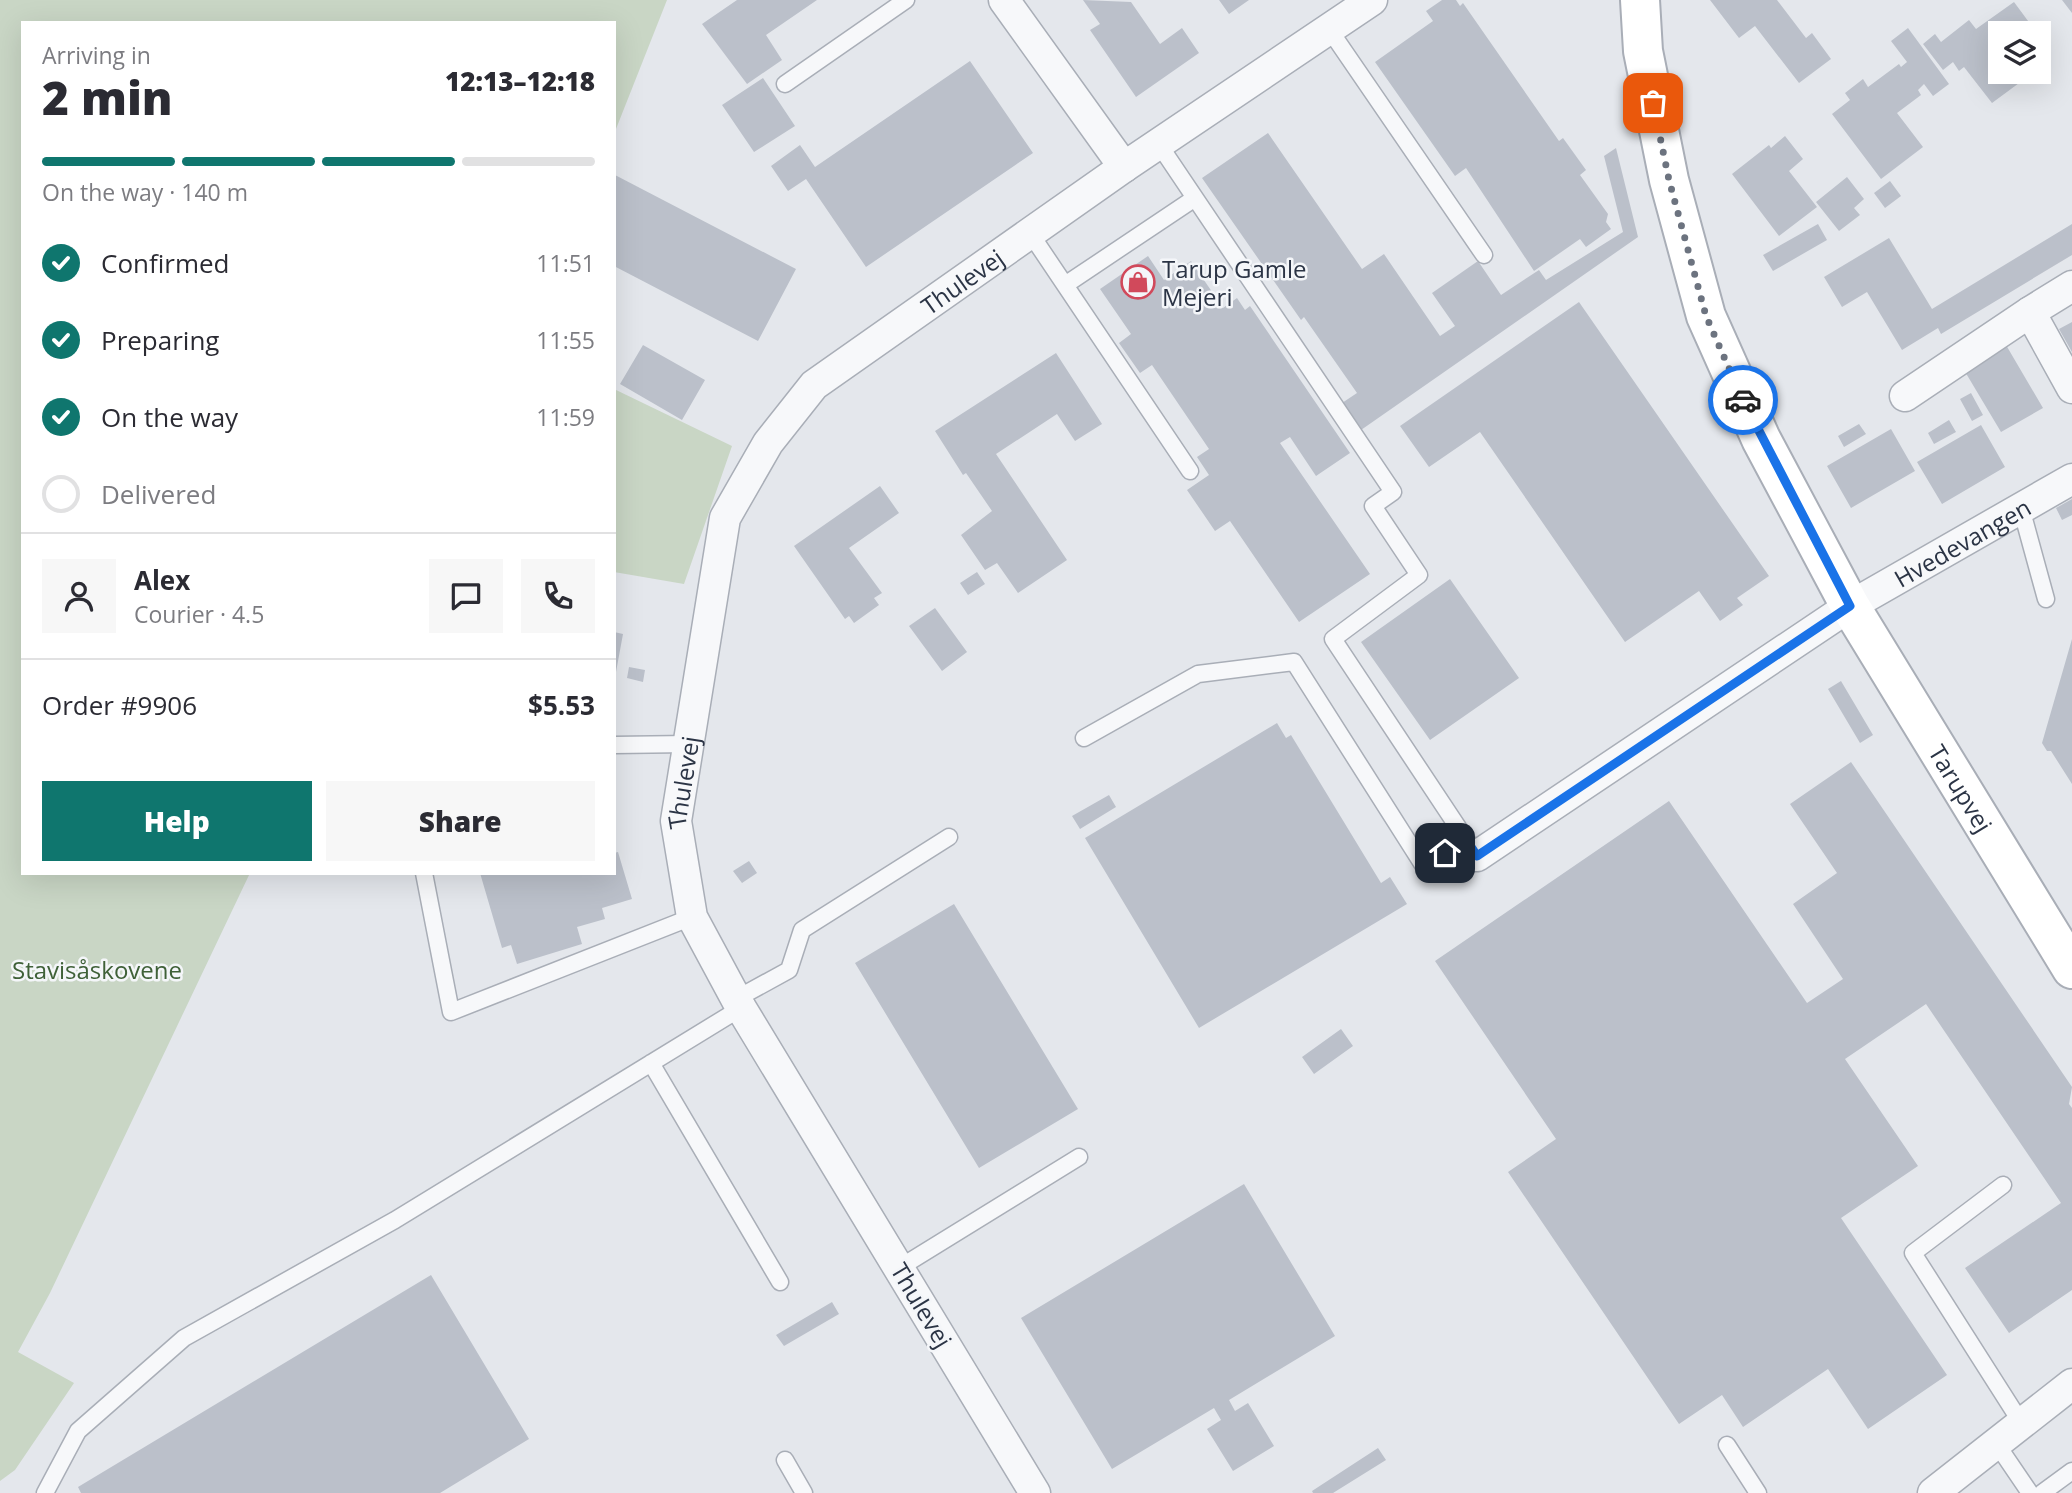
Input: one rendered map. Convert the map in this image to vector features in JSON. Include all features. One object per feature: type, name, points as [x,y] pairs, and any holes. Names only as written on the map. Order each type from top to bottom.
[{"type":"street","points":[[1004,0],[1124,167]]},
{"type":"street","name":"Thulevej","points":[[1035,1493],[739,1004],[692,917],[676,821],[725,517],[768,443],[814,386],[1158,143],[1372,0]]},
{"type":"street","name":"Tarupvej","points":[[1640,0],[1643,51],[1669,180],[1706,316],[1761,439],[1850,606],[2072,970]]},
{"type":"street","points":[[1905,396],[2072,286]]},
{"type":"street","points":[[2029,312],[2072,388]]},
{"type":"street","name":"Hvedevangen","points":[[1850,606],[2072,479]]},
{"type":"street","points":[[1472,848],[1850,606]]},
{"type":"street","points":[[1933,1493],[2072,1384]]},
{"type":"lane","points":[[785,84],[906,0]]},
{"type":"lane","points":[[1329,29],[1484,256]]},
{"type":"lane","points":[[1084,738],[1198,674],[1294,662],[1423,865],[1472,848],[1334,639],[1419,575],[1373,506],[1393,492],[1158,143]]},
{"type":"lane","points":[[1065,285],[1195,198]]},
{"type":"lane","points":[[1030,233],[1190,471]]},
{"type":"lane","points":[[2021,508],[2046,599]]},
{"type":"lane","points":[[616,745],[689,744]]},
{"type":"lane","points":[[45,1493],[78,1431],[184,1338],[395,1220],[651,1063],[789,970],[802,930],[948,836]]},
{"type":"lane","points":[[424,875],[451,1012],[692,917]]},
{"type":"lane","points":[[651,1063],[780,1282]]},
{"type":"lane","points":[[899,1268],[1079,1157]]},
{"type":"lane","points":[[2003,1185],[1913,1253],[2022,1423]]},
{"type":"lane","points":[[1996,1444],[2030,1493]]},
{"type":"lane","points":[[1727,1446],[1758,1493]]},
{"type":"lane","points":[[785,1460],[804,1493]]},
{"type":"lane","points":[[2042,1493],[2072,1471]]},
{"type":"green space","name":"Stavisåskovene","points":[[0,0],[667,0],[616,129],[616,21],[21,21],[21,875],[249,875],[50,1293],[18,1352],[74,1383],[15,1470],[0,1481]]},
{"type":"green space","points":[[616,390],[732,446],[684,584],[616,572]]},
{"type":"building","points":[[737,0],[817,0],[766,35],[782,60],[747,84],[702,24]]},
{"type":"building","points":[[1083,0],[1131,2],[1160,44],[1182,28],[1199,53],[1136,97],[1090,30],[1100,24]]},
{"type":"building","points":[[1219,0],[1249,0],[1229,14]]},
{"type":"building","points":[[1442,0],[1456,0],[1460,6],[1463,3],[1559,141],[1563,138],[1586,170],[1580,175],[1608,214],[1606,222],[1611,229],[1586,247],[1580,239],[1534,271],[1466,168],[1455,176],[1375,62],[1433,21],[1426,11]]},
{"type":"building","points":[[1710,0],[1777,0],[1806,38],[1812,33],[1831,59],[1799,83],[1755,26],[1739,38]]},
{"type":"building","points":[[2062,0],[2072,0],[2072,13]]},
{"type":"building","points":[[2014,2],[2028,21],[1988,21],[1988,84],[2018,84],[1992,103],[1964,67],[1959,71],[1953,62],[1943,70],[1923,44],[1935,34],[1941,42],[1969,20],[1976,29]]},
{"type":"building","points":[[1908,28],[1949,84],[1933,96],[1924,84],[1918,90],[1921,95],[1897,113],[1923,147],[1881,179],[1832,114],[1850,100],[1845,93],[1863,79],[1868,87],[1899,64],[1901,67],[1907,62],[1891,41]]},
{"type":"building","points":[[970,61],[1033,153],[866,267],[806,179],[788,191],[771,166],[800,145],[815,167]]},
{"type":"building","points":[[763,78],[795,126],[754,152],[722,105]]},
{"type":"building","points":[[1268,133],[1362,269],[1384,254],[1440,336],[1455,326],[1432,293],[1478,261],[1501,295],[1539,270],[1546,280],[1623,232],[1604,156],[1616,148],[1638,237],[1361,430],[1342,403],[1357,393],[1304,317],[1301,320],[1202,178]]},
{"type":"building","points":[[1785,136],[1803,159],[1789,171],[1817,207],[1779,236],[1732,174]]},
{"type":"building","points":[[616,176],[796,269],[758,341],[616,267]]},
{"type":"building","points":[[1847,177],[1864,199],[1854,208],[1860,215],[1839,231],[1816,202]]},
{"type":"building","points":[[1890,181],[1901,196],[1885,208],[1874,193]]},
{"type":"building","points":[[1818,224],[1827,240],[1773,271],[1763,255]]},
{"type":"building","points":[[2072,224],[2072,255],[1941,334],[1938,328],[1902,350],[1867,292],[1842,307],[1824,277],[1889,238],[1932,309]]},
{"type":"building","points":[[1148,256],[1164,280],[1191,261],[1223,308],[1237,298],[1245,310],[1250,306],[1350,453],[1316,476],[1290,437],[1280,443],[1370,574],[1299,622],[1230,521],[1215,531],[1187,490],[1209,475],[1197,457],[1209,449],[1152,365],[1140,373],[1119,343],[1131,334],[1100,289]]},
{"type":"building","points":[[1579,302],[1769,576],[1737,598],[1743,605],[1720,621],[1699,591],[1625,642],[1480,432],[1429,467],[1400,426]]},
{"type":"building","points":[[2072,322],[2072,352],[2059,329]]},
{"type":"building","points":[[643,345],[705,380],[682,420],[620,384]]},
{"type":"building","points":[[2006,345],[2043,408],[2001,432],[1964,370]]},
{"type":"building","points":[[1056,353],[1102,424],[1075,441],[1057,414],[996,454],[1067,560],[1018,593],[997,563],[985,570],[961,535],[992,511],[966,473],[963,475],[935,431]]},
{"type":"building","points":[[1971,393],[1983,415],[1972,421],[1960,399]]},
{"type":"building","points":[[1949,420],[1956,432],[1934,444],[1928,433]]},
{"type":"building","points":[[1859,424],[1866,434],[1844,447],[1838,436]]},
{"type":"building","points":[[1981,425],[2005,467],[1942,504],[1917,462]]},
{"type":"building","points":[[1891,429],[1915,471],[1851,508],[1827,466]]},
{"type":"building","points":[[880,486],[899,513],[849,548],[882,593],[874,598],[879,605],[854,623],[849,616],[845,619],[794,546]]},
{"type":"building","points":[[2072,499],[2072,515],[2062,520],[2056,508]]},
{"type":"building","points":[[977,572],[985,584],[968,595],[960,583]]},
{"type":"building","points":[[1450,579],[1519,678],[1430,740],[1361,642]]},
{"type":"building","points":[[935,608],[967,652],[942,671],[909,626]]},
{"type":"building","points":[[616,632],[623,634],[616,672]]},
{"type":"building","points":[[2072,639],[2072,784],[2051,751],[2047,751],[2042,743]]},
{"type":"building","points":[[629,667],[645,670],[643,682],[627,678]]},
{"type":"building","points":[[1841,681],[1873,735],[1860,743],[1828,689]]},
{"type":"building","points":[[1277,723],[1286,738],[1291,735],[1381,883],[1390,877],[1407,904],[1199,1028],[1085,838]]},
{"type":"building","points":[[1851,762],[2072,1087],[2069,1104],[2072,1108],[2072,1290],[2009,1333],[1965,1268],[2061,1203],[1926,1004],[1845,1059],[1918,1166],[1841,1218],[1947,1375],[1868,1429],[1828,1369],[1743,1427],[1722,1395],[1679,1424],[1508,1172],[1556,1139],[1435,961],[1669,801],[1807,1003],[1843,979],[1793,904],[1837,873],[1790,804]]},
{"type":"building","points":[[1109,795],[1116,807],[1080,829],[1072,816]]},
{"type":"building","points":[[616,852],[632,899],[602,908],[605,919],[577,927],[582,944],[517,964],[511,945],[502,948],[481,875],[616,875]]},
{"type":"building","points":[[749,861],[757,873],[742,883],[733,871]]},
{"type":"building","points":[[954,904],[1078,1109],[979,1168],[855,963]]},
{"type":"building","points":[[1341,1029],[1353,1046],[1314,1074],[1302,1057]]},
{"type":"building","points":[[1244,1184],[1335,1336],[1229,1400],[1235,1411],[1248,1403],[1274,1446],[1233,1471],[1207,1429],[1221,1420],[1214,1408],[1112,1469],[1021,1318]]},
{"type":"building","points":[[431,1275],[529,1439],[440,1493],[81,1493],[78,1487]]},
{"type":"building","points":[[832,1302],[839,1314],[784,1346],[776,1335]]},
{"type":"building","points":[[1378,1448],[1386,1460],[1333,1493],[1313,1493],[1312,1491]]},
{"type":"way so far","points":[[1653,103],[1669,180],[1706,316],[1743,400]]},
{"type":"place","name":"Tarup Gamle Mejeri","points":[[1138,282]]},
{"type":"route","points":[[1445,853],[1467,841],[1477,856],[1850,606],[1743,400]]}]
